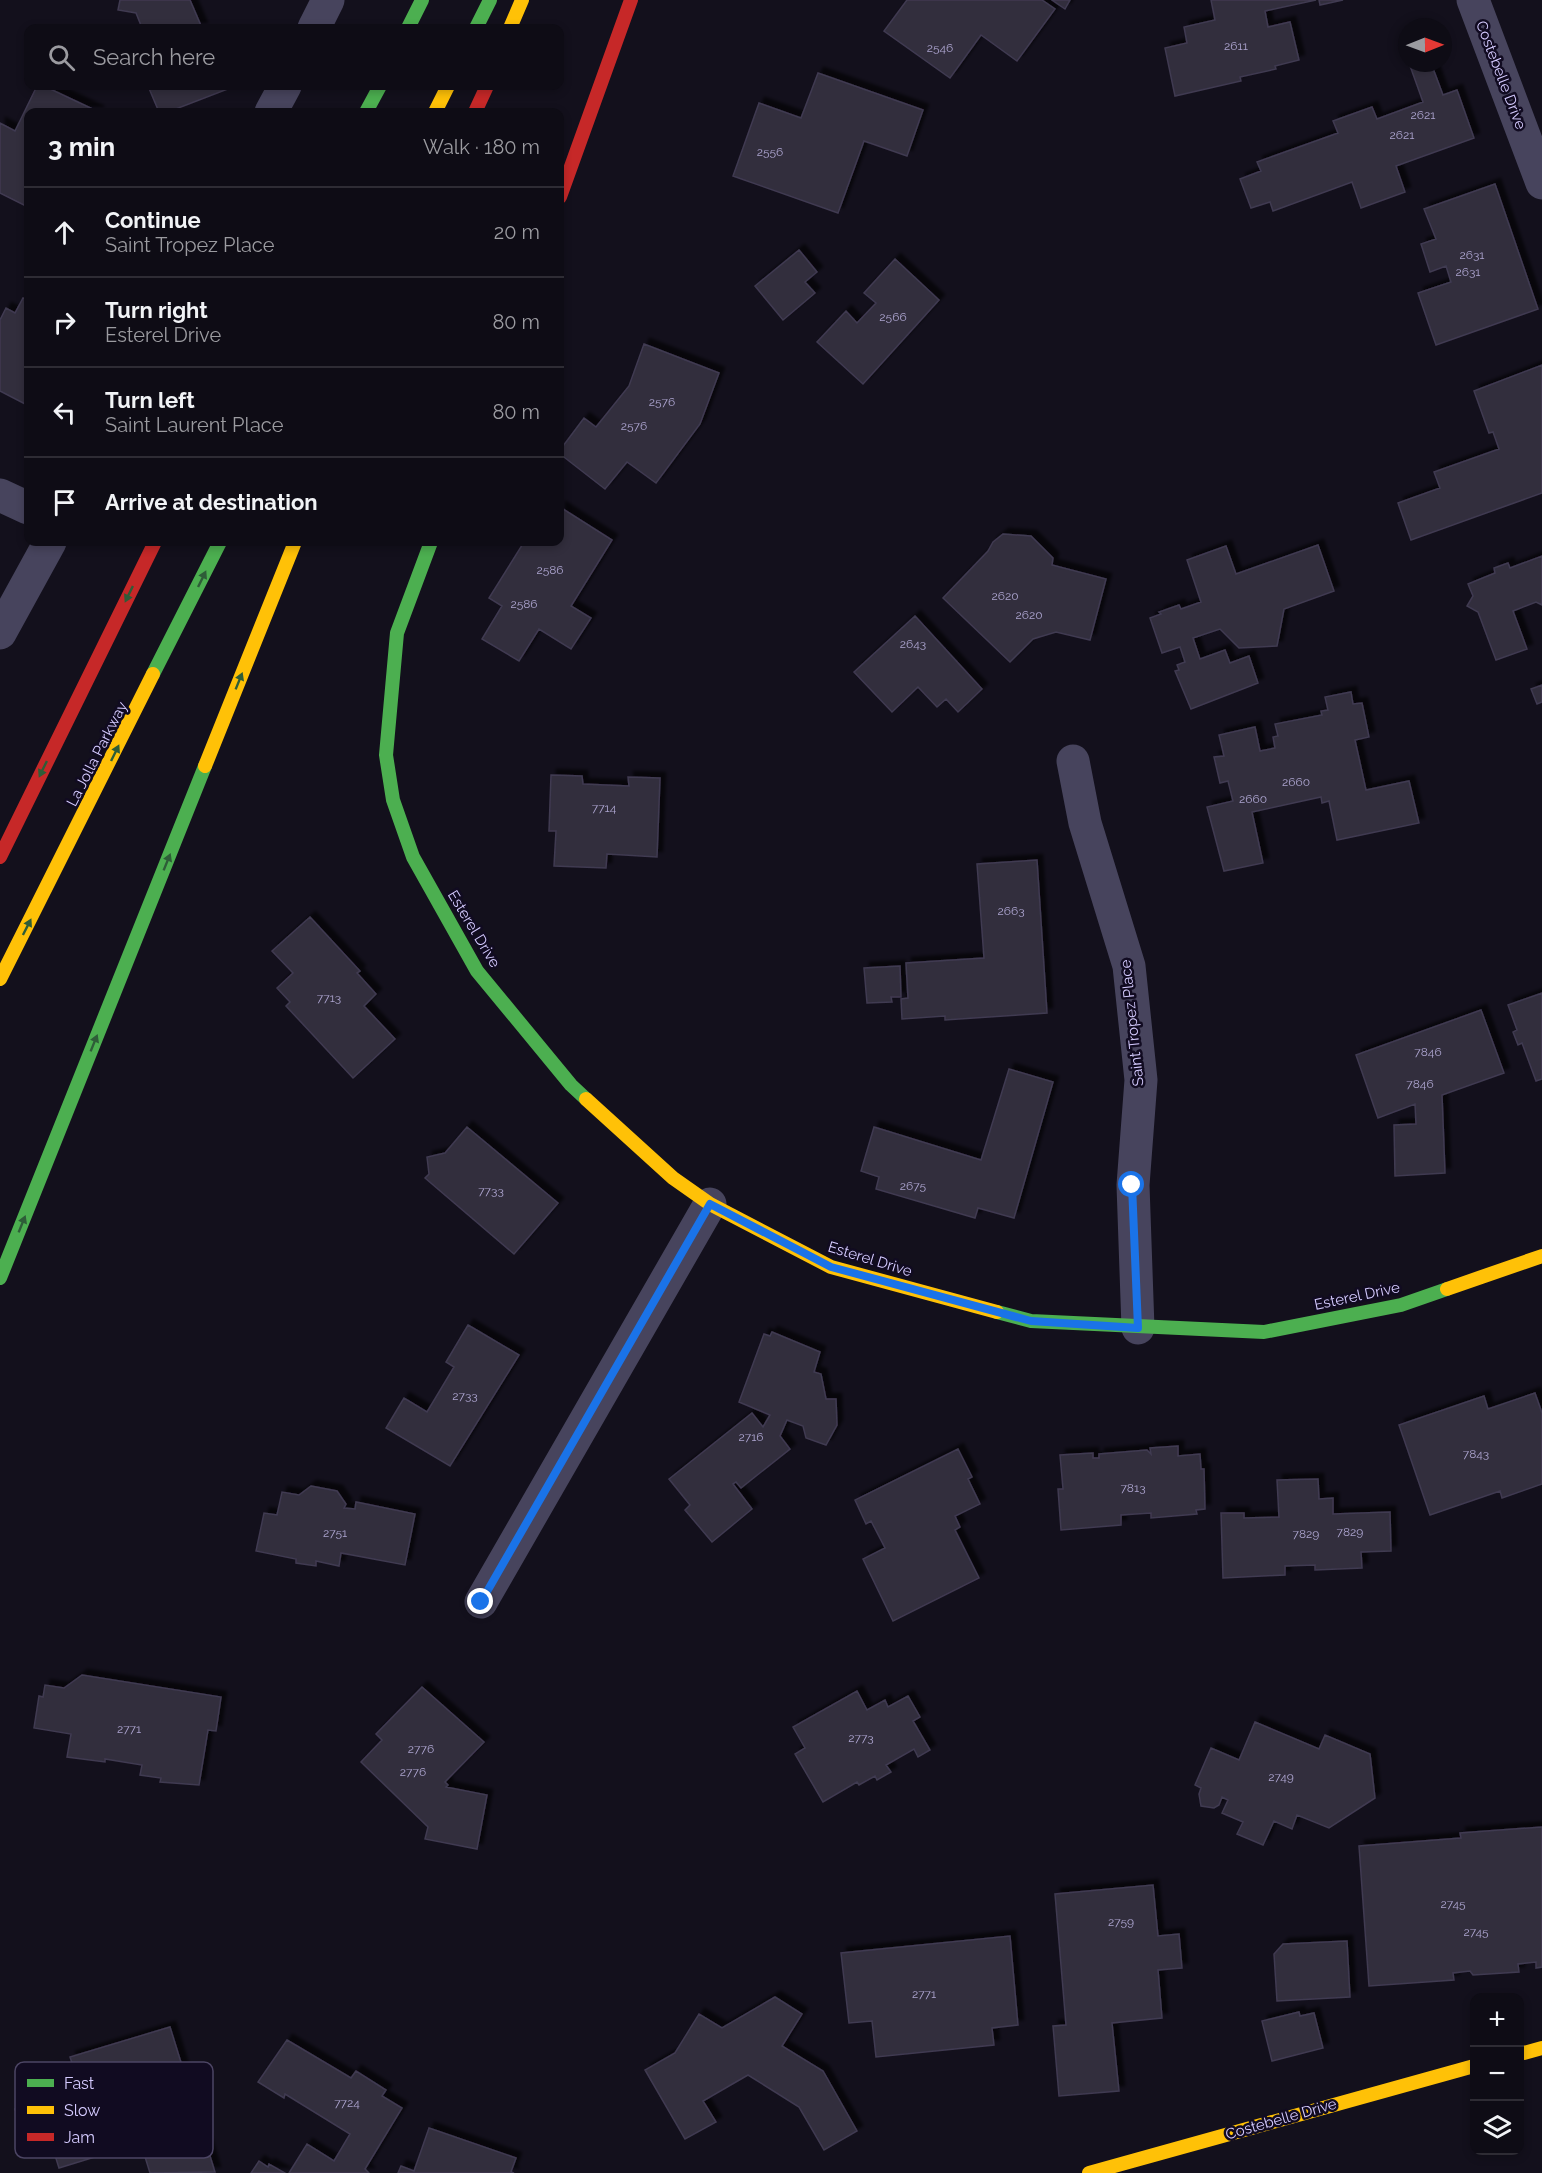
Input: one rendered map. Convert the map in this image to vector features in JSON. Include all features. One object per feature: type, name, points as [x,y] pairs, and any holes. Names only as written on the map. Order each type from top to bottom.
[{"type":"main road","points":[[410,24],[422,0]]},
{"type":"main road","points":[[478,24],[490,0]]},
{"type":"main road","points":[[512,24],[522,0]]},
{"type":"main road","points":[[564,186],[631,0]]},
{"type":"main road","points":[[368,108],[378,90]]},
{"type":"main road","points":[[437,108],[446,90]]},
{"type":"main road","points":[[477,108],[485,90]]},
{"type":"main road","points":[[0,857],[153,546]]},
{"type":"main road","name":"La Jolla Parkway","points":[[0,979],[218,546]]},
{"type":"main road","points":[[0,1278],[293,546]]},
{"type":"main road","name":"Esterel Drive","points":[[430,546],[397,633],[386,755],[393,800],[413,857],[477,971],[571,1085],[673,1178],[710,1204],[831,1267],[1031,1321],[1138,1328],[1264,1332],[1401,1305],[1542,1256]]},
{"type":"main road","points":[[1524,2053],[1542,2048]]},
{"type":"main road","name":"Costebelle Drive","points":[[1089,2173],[1470,2067]]},
{"type":"street","points":[[316,24],[328,0]]},
{"type":"street","name":"Costebelle Drive","points":[[1473,0],[1542,183]]},
{"type":"street","points":[[273,108],[283,90]]},
{"type":"street","points":[[0,495],[24,506]]},
{"type":"street","points":[[0,633],[48,546]]},
{"type":"street","name":"Saint Tropez Place","points":[[1073,761],[1084,823],[1129,966],[1141,1080],[1132,1185],[1138,1328]]},
{"type":"street","points":[[481,1602],[710,1204]]},
{"type":"building","points":[[120,0],[190,0],[200,24],[140,24],[136,13],[118,10]]},
{"type":"building","points":[[907,0],[1042,0],[1055,9],[1017,61],[981,35],[950,78],[884,31]]},
{"type":"building","points":[[1052,0],[1070,0],[1065,9]]},
{"type":"building","points":[[1211,0],[1316,0],[1265,11],[1268,27],[1290,22],[1299,60],[1275,66],[1276,69],[1240,77],[1241,81],[1175,96],[1165,48],[1187,43],[1184,27],[1215,20]]},
{"type":"building","points":[[1319,0],[1343,0],[1320,5]]},
{"type":"building","points":[[1412,72],[1434,72],[1443,95],[1457,90],[1474,138],[1396,166],[1405,192],[1361,208],[1352,182],[1273,211],[1270,202],[1251,208],[1240,179],[1261,171],[1257,162],[1338,133],[1333,121],[1372,107],[1377,119],[1423,102]]},
{"type":"building","points":[[818,73],[923,110],[907,156],[864,141],[838,213],[733,176],[759,103],[801,118]]},
{"type":"building","points":[[35,90],[52,90],[91,108],[26,108]]},
{"type":"building","points":[[150,90],[225,90],[178,108],[157,108]]},
{"type":"building","points":[[24,113],[24,205],[0,193],[0,123],[15,131]]},
{"type":"building","points":[[1495,184],[1538,309],[1436,345],[1418,293],[1451,282],[1446,266],[1430,272],[1421,244],[1436,239],[1424,209]]},
{"type":"building","points":[[799,250],[817,272],[805,282],[815,293],[783,320],[755,286]]},
{"type":"building","points":[[895,259],[939,300],[863,384],[817,342],[846,311],[857,323],[876,303],[864,293]]},
{"type":"building","points":[[24,298],[24,403],[0,391],[0,320],[6,308],[15,313]]},
{"type":"building","points":[[644,344],[719,373],[700,424],[656,483],[627,462],[605,489],[564,457],[564,445],[584,418],[596,427],[629,386]]},
{"type":"building","points":[[1542,365],[1542,493],[1411,540],[1398,503],[1440,488],[1434,472],[1499,449],[1493,432],[1489,433],[1474,391]]},
{"type":"building","points":[[564,510],[612,540],[571,606],[591,618],[571,649],[539,629],[519,661],[482,639],[502,606],[489,598],[522,546],[564,546]]},
{"type":"building","points":[[1003,534],[1031,536],[1053,558],[1052,565],[1106,579],[1090,640],[1056,632],[1033,639],[1010,662],[943,598],[988,551],[993,542]]},
{"type":"building","points":[[1318,545],[1334,591],[1284,609],[1277,646],[1239,648],[1220,629],[1193,638],[1200,659],[1225,650],[1230,663],[1249,656],[1258,683],[1191,709],[1175,671],[1179,670],[1177,665],[1185,662],[1180,647],[1162,653],[1150,618],[1179,605],[1181,609],[1201,602],[1187,560],[1226,546],[1236,574]]},
{"type":"building","points":[[1542,556],[1542,605],[1536,602],[1513,611],[1527,649],[1496,660],[1478,612],[1467,606],[1473,596],[1468,584],[1495,573],[1494,568],[1508,563],[1510,568]]},
{"type":"building","points":[[915,616],[982,689],[958,712],[946,699],[937,707],[918,687],[892,712],[854,672]]},
{"type":"building","points":[[1542,685],[1542,702],[1537,704],[1531,689]]},
{"type":"building","points":[[1351,692],[1353,704],[1362,703],[1369,737],[1355,740],[1366,790],[1409,781],[1419,823],[1337,840],[1329,801],[1322,803],[1321,797],[1252,812],[1263,863],[1224,871],[1207,807],[1233,801],[1228,781],[1220,783],[1214,757],[1224,756],[1219,735],[1255,727],[1260,751],[1275,748],[1273,737],[1278,736],[1275,724],[1322,715],[1321,711],[1328,710],[1325,697]]},
{"type":"building","points":[[551,775],[582,776],[583,784],[629,786],[628,777],[660,778],[657,857],[607,854],[606,868],[554,866],[556,831],[549,831]]},
{"type":"building","points":[[1037,860],[1047,1013],[945,1020],[945,1016],[902,1019],[901,999],[908,998],[906,963],[984,958],[977,864]]},
{"type":"building","points":[[310,917],[360,971],[357,973],[376,994],[364,1006],[395,1039],[353,1078],[286,1006],[290,1002],[277,988],[293,973],[272,951]]},
{"type":"building","points":[[900,966],[901,997],[891,997],[892,1002],[867,1003],[864,968]]},
{"type":"building","points":[[1542,993],[1542,1079],[1536,1081],[1522,1043],[1518,1045],[1513,1032],[1517,1030],[1508,1005]]},
{"type":"building","points":[[1481,1010],[1504,1073],[1442,1095],[1445,1173],[1395,1176],[1394,1125],[1416,1124],[1415,1104],[1378,1118],[1356,1055]]},
{"type":"building","points":[[1009,1069],[1053,1082],[1014,1218],[978,1208],[975,1218],[876,1189],[879,1177],[861,1171],[874,1127],[981,1160]]},
{"type":"building","points":[[467,1127],[558,1203],[514,1254],[425,1178],[429,1174],[427,1157],[445,1153]]},
{"type":"building","points":[[468,1325],[519,1355],[450,1466],[386,1428],[404,1398],[427,1412],[454,1367],[446,1362]]},
{"type":"building","points":[[772,1332],[820,1352],[814,1372],[821,1374],[826,1399],[836,1399],[837,1425],[826,1445],[806,1438],[803,1426],[787,1420],[780,1436],[790,1449],[741,1488],[736,1482],[733,1484],[752,1509],[712,1542],[685,1510],[690,1505],[669,1479],[752,1413],[763,1427],[770,1415],[739,1402],[764,1334],[770,1336]]},
{"type":"building","points":[[1535,1393],[1542,1413],[1542,1484],[1502,1498],[1500,1491],[1430,1515],[1399,1425],[1484,1396],[1488,1409]]},
{"type":"building","points":[[1178,1446],[1178,1456],[1200,1454],[1201,1469],[1204,1469],[1205,1509],[1196,1510],[1197,1514],[1151,1518],[1151,1513],[1121,1515],[1121,1525],[1061,1530],[1058,1489],[1063,1489],[1060,1455],[1093,1453],[1093,1458],[1099,1458],[1099,1454],[1147,1450],[1151,1454],[1150,1448]]},
{"type":"building","points":[[958,1449],[972,1477],[968,1479],[980,1504],[955,1516],[960,1527],[955,1530],[979,1578],[893,1621],[863,1559],[885,1548],[871,1521],[866,1524],[855,1500]]},
{"type":"building","points":[[1318,1479],[1319,1499],[1333,1498],[1333,1514],[1390,1512],[1391,1551],[1361,1552],[1362,1568],[1315,1570],[1315,1565],[1285,1566],[1285,1575],[1223,1578],[1221,1513],[1244,1513],[1244,1518],[1279,1517],[1277,1480]]},
{"type":"building","points":[[311,1486],[337,1491],[346,1504],[344,1508],[355,1509],[356,1502],[415,1514],[405,1565],[341,1553],[339,1566],[316,1561],[316,1566],[296,1563],[296,1559],[256,1551],[264,1513],[277,1515],[282,1492],[299,1495]]},
{"type":"building","points":[[82,1675],[221,1697],[216,1731],[208,1730],[199,1785],[160,1782],[161,1778],[140,1775],[142,1765],[105,1759],[105,1762],[67,1757],[71,1734],[34,1728],[39,1696],[43,1697],[45,1685],[64,1688]]},
{"type":"building","points":[[422,1687],[484,1742],[445,1782],[448,1785],[446,1787],[487,1795],[477,1849],[425,1839],[428,1827],[361,1762],[382,1740],[376,1734]]},
{"type":"building","points":[[857,1691],[867,1710],[885,1700],[888,1707],[908,1696],[920,1717],[913,1721],[930,1750],[918,1757],[914,1749],[886,1765],[891,1772],[877,1780],[875,1776],[859,1785],[857,1782],[823,1802],[795,1754],[805,1748],[793,1727]]},
{"type":"building","points":[[1255,1722],[1319,1749],[1325,1735],[1370,1754],[1375,1798],[1329,1828],[1297,1815],[1292,1829],[1274,1821],[1263,1845],[1237,1834],[1243,1822],[1222,1813],[1228,1800],[1222,1797],[1219,1805],[1214,1808],[1201,1806],[1199,1794],[1201,1788],[1195,1785],[1211,1748],[1239,1760]]},
{"type":"building","points":[[1542,1827],[1542,1967],[1536,1968],[1536,1962],[1518,1964],[1519,1972],[1473,1975],[1470,1971],[1453,1973],[1454,1980],[1369,1986],[1359,1846],[1461,1838],[1460,1833]]},
{"type":"building","points":[[1153,1885],[1158,1936],[1179,1934],[1182,1968],[1158,1970],[1162,2018],[1112,2023],[1119,2091],[1059,2096],[1053,2026],[1066,2025],[1055,1894]]},
{"type":"building","points":[[1010,1936],[1018,2025],[992,2028],[994,2045],[876,2057],[872,2021],[849,2023],[841,1953]]},
{"type":"building","points":[[1347,1941],[1350,1997],[1277,2001],[1274,1954],[1283,1944]]},
{"type":"building","points":[[775,1997],[802,2014],[782,2046],[823,2071],[857,2131],[824,2150],[799,2107],[748,2075],[703,2101],[716,2122],[685,2139],[645,2070],[675,2053],[699,2014],[722,2028]]},
{"type":"building","points":[[1299,2012],[1300,2016],[1314,2013],[1323,2048],[1272,2061],[1262,2021]]},
{"type":"building","points":[[170,2027],[181,2062],[72,2062],[70,2057]]},
{"type":"building","points":[[287,2040],[351,2078],[356,2071],[386,2090],[382,2096],[402,2108],[365,2169],[369,2173],[289,2173],[307,2144],[334,2161],[350,2134],[285,2094],[284,2098],[258,2082]]},
{"type":"building","points":[[429,2128],[516,2158],[511,2172],[514,2173],[398,2173],[401,2166],[414,2171]]},
{"type":"building","points":[[56,2158],[92,2158],[59,2168]]},
{"type":"building","points":[[145,2158],[211,2158],[215,2172],[150,2173]]},
{"type":"building","points":[[259,2161],[268,2167],[269,2164],[285,2173],[251,2173]]},
{"type":"traffic: fast","points":[[410,24],[422,0]]},
{"type":"traffic: fast","points":[[478,24],[490,0]]},
{"type":"traffic: fast","points":[[368,108],[378,90]]},
{"type":"traffic: fast","points":[[153,674],[218,546]]},
{"type":"traffic: fast","points":[[430,546],[397,633],[386,755],[393,800],[413,857],[477,971],[571,1085],[586,1099]]},
{"type":"traffic: fast","points":[[0,1278],[205,766]]},
{"type":"traffic: fast","points":[[997,1312],[1031,1321],[1264,1332],[1401,1305],[1447,1289]]},
{"type":"traffic: slow","points":[[512,24],[522,0]]},
{"type":"traffic: slow","points":[[437,108],[446,90]]},
{"type":"traffic: slow","points":[[205,766],[293,546]]},
{"type":"traffic: slow","points":[[0,979],[153,674]]},
{"type":"traffic: slow","points":[[586,1099],[673,1178],[710,1204],[831,1267],[997,1312]]},
{"type":"traffic: slow","points":[[1447,1289],[1542,1256]]},
{"type":"traffic: slow","points":[[1524,2053],[1542,2048]]},
{"type":"traffic: slow","points":[[1089,2173],[1470,2067]]},
{"type":"traffic: jam","points":[[564,186],[631,0]]},
{"type":"traffic: jam","points":[[477,108],[485,90]]},
{"type":"traffic: jam","points":[[0,857],[153,546]]},
{"type":"route","points":[[481,1602],[710,1204],[831,1267],[1031,1321],[1138,1328],[1132,1185]]}]
